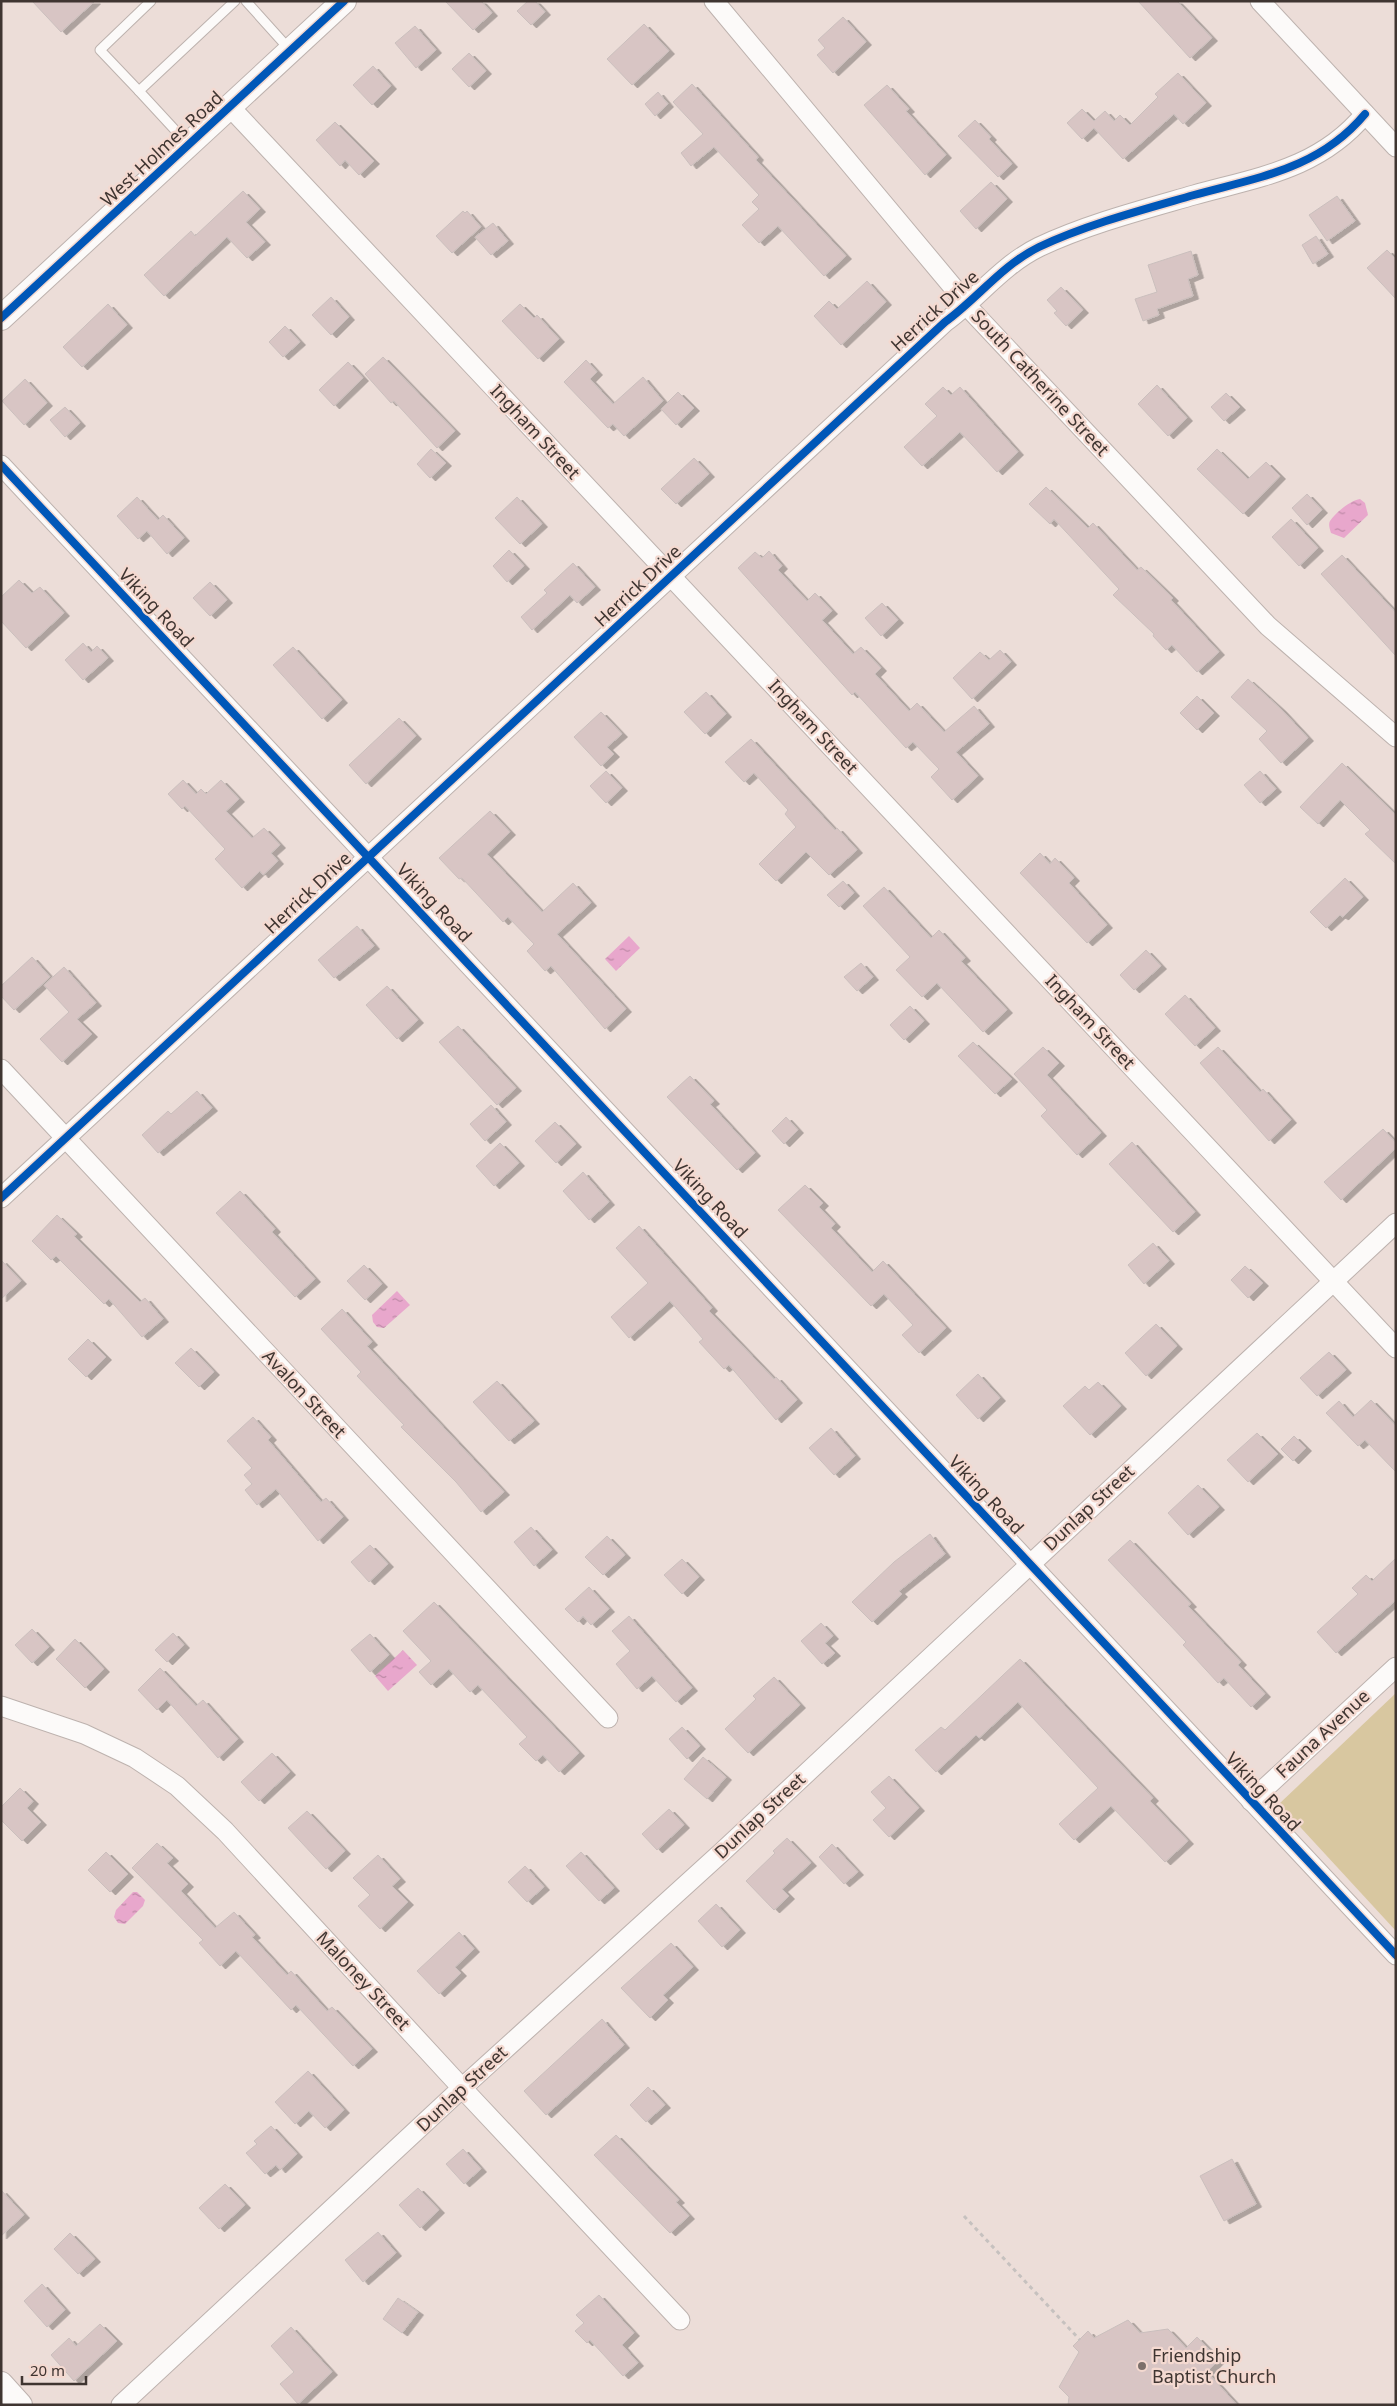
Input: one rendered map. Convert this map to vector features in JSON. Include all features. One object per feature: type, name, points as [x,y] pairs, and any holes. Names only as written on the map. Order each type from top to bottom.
[{"type":"street","name":"West Holmes Road","points":[[1,318],[344,1]]},
{"type":"street","name":"South Catherine Street","points":[[714,1],[947,279],[967,306],[1268,626],[1396,737]]},
{"type":"street","points":[[1260,1],[1396,147]]},
{"type":"street","name":"Ingham Street","points":[[230,106],[1396,1348]]},
{"type":"street","name":"Herrick Drive","points":[[1,1198],[944,322],[967,306],[988,282],[1038,248],[1143,209],[1289,169],[1333,146],[1350,132],[1365,114]]},
{"type":"street","name":"Viking Road","points":[[1,465],[369,856],[1396,1956]]},
{"type":"street","name":"Avalon Street","points":[[1,1069],[608,1718]]},
{"type":"street","name":"Dunlap Street","points":[[122,2405],[462,2088],[722,1852],[1029,1563],[1396,1223]]},
{"type":"street","name":"Fauna Avenue","points":[[1251,1801],[1396,1667]]},
{"type":"street","name":"Maloney Street","points":[[1,1706],[84,1734],[135,1758],[177,1786],[225,1831],[462,2088],[680,2320]]},
{"type":"street","points":[[1,2384],[20,2405]]},
{"type":"lane","points":[[151,1],[100,50],[188,145]]},
{"type":"lane","points":[[139,91],[235,1]]},
{"type":"lane","points":[[246,1],[290,50]]},
{"type":"path","points":[[964,2216],[1080,2340]]},
{"type":"shaded area","points":[[1396,1693],[1396,1931],[1279,1804]]},
{"type":"water","points":[[1360,499],[1365,503],[1368,515],[1344,538],[1331,533],[1329,524],[1332,518],[1348,504]]},
{"type":"water","points":[[629,936],[640,948],[616,971],[605,959]]},
{"type":"water","points":[[397,1291],[410,1305],[384,1328],[377,1327],[373,1322],[372,1315]]},
{"type":"water","points":[[403,1650],[417,1665],[388,1691],[375,1676]]},
{"type":"water","points":[[133,1892],[137,1892],[145,1900],[143,1906],[125,1924],[118,1923],[114,1917],[116,1910]]},
{"type":"building","points":[[32,1],[95,1],[61,32]]},
{"type":"building","points":[[445,1],[481,1],[492,13],[473,30]]},
{"type":"building","points":[[528,1],[535,1],[545,12],[531,25],[517,11]]},
{"type":"building","points":[[1138,1],[1177,1],[1212,38],[1190,58]]},
{"type":"building","points":[[843,17],[866,42],[833,73],[817,55],[825,48],[818,40]]},
{"type":"building","points":[[644,24],[669,51],[632,85],[607,59]]},
{"type":"building","points":[[415,26],[436,50],[416,68],[395,43]]},
{"type":"building","points":[[469,53],[486,71],[469,87],[452,69]]},
{"type":"building","points":[[373,66],[391,86],[372,105],[353,85]]},
{"type":"building","points":[[1178,73],[1206,103],[1183,124],[1174,114],[1123,159],[1094,128],[1082,139],[1067,123],[1082,109],[1094,121],[1105,111],[1114,121],[1120,115],[1130,125],[1158,97],[1155,94]]},
{"type":"building","points":[[692,84],[758,157],[756,160],[846,256],[824,276],[778,226],[759,243],[742,225],[759,209],[752,202],[759,195],[714,147],[691,166],[681,153],[703,134],[673,102]]},
{"type":"building","points":[[887,85],[909,109],[906,111],[946,155],[925,175],[864,105]]},
{"type":"building","points":[[658,92],[668,104],[655,116],[645,104]]},
{"type":"building","points":[[975,120],[991,137],[989,139],[1012,164],[998,177],[958,136]]},
{"type":"building","points":[[335,122],[374,161],[359,175],[345,160],[340,166],[316,140]]},
{"type":"building","points":[[991,182],[1007,199],[976,229],[960,211]]},
{"type":"building","points":[[243,191],[260,209],[246,222],[265,242],[247,258],[227,237],[164,296],[144,275],[191,231],[195,236]]},
{"type":"building","points":[[1337,196],[1355,221],[1327,241],[1309,215]]},
{"type":"building","points":[[463,211],[465,213],[467,211],[481,227],[452,253],[436,236]]},
{"type":"building","points":[[493,223],[508,241],[491,255],[475,237]]},
{"type":"building","points":[[1316,236],[1328,254],[1313,264],[1302,245]]},
{"type":"building","points":[[1387,250],[1396,259],[1396,299],[1367,268]]},
{"type":"building","points":[[1191,251],[1198,275],[1188,279],[1193,296],[1157,309],[1159,315],[1143,321],[1135,299],[1157,292],[1148,265]]},
{"type":"building","points":[[867,281],[886,302],[841,345],[814,316],[829,301],[837,309]]},
{"type":"building","points":[[1061,287],[1083,310],[1066,326],[1054,313],[1057,311],[1047,300]]},
{"type":"building","points":[[331,297],[349,317],[331,335],[312,315]]},
{"type":"building","points":[[108,304],[127,325],[82,367],[63,347]]},
{"type":"building","points":[[520,304],[534,318],[537,315],[559,339],[538,359],[502,321]]},
{"type":"building","points":[[285,326],[300,342],[283,357],[269,342]]},
{"type":"building","points":[[383,357],[455,431],[437,448],[394,401],[391,403],[365,374]]},
{"type":"building","points":[[586,360],[597,372],[590,379],[613,404],[643,377],[663,401],[624,436],[613,424],[608,428],[564,382]]},
{"type":"building","points":[[348,362],[363,378],[334,406],[319,390]]},
{"type":"building","points":[[25,379],[47,403],[24,425],[2,401]]},
{"type":"building","points":[[1157,385],[1187,418],[1168,436],[1138,404]]},
{"type":"building","points":[[943,387],[951,395],[960,387],[1018,452],[997,472],[960,432],[922,466],[904,447],[937,416],[925,404]]},
{"type":"building","points":[[678,392],[694,408],[676,425],[661,409]]},
{"type":"building","points":[[1226,393],[1240,407],[1224,421],[1211,407]]},
{"type":"building","points":[[65,407],[80,423],[65,437],[50,420]]},
{"type":"building","points":[[431,449],[446,463],[430,478],[417,464]]},
{"type":"building","points":[[1217,449],[1248,479],[1266,462],[1280,476],[1243,514],[1197,469]]},
{"type":"building","points":[[694,458],[709,474],[676,504],[661,489]]},
{"type":"building","points":[[1046,487],[1088,528],[1093,523],[1137,570],[1141,567],[1173,598],[1171,600],[1219,652],[1197,672],[1172,645],[1166,650],[1153,636],[1154,634],[1113,595],[1119,589],[1054,519],[1050,524],[1029,504]]},
{"type":"building","points":[[1307,494],[1322,510],[1307,525],[1292,508]]},
{"type":"building","points":[[137,497],[158,520],[163,515],[184,538],[167,554],[147,531],[138,539],[117,516]]},
{"type":"building","points":[[517,497],[542,524],[520,544],[495,518]]},
{"type":"building","points":[[1291,519],[1318,548],[1299,566],[1272,537]]},
{"type":"building","points":[[509,550],[524,566],[507,582],[493,566]]},
{"type":"building","points":[[769,551],[782,566],[778,570],[807,601],[815,593],[832,611],[822,620],[853,654],[861,647],[881,668],[875,674],[909,711],[917,703],[944,732],[974,706],[989,724],[956,752],[978,776],[952,800],[931,777],[939,769],[913,742],[906,748],[855,692],[852,695],[738,568],[755,552],[762,558]]},
{"type":"building","points":[[1342,555],[1396,613],[1396,656],[1321,574]]},
{"type":"building","points":[[573,563],[595,587],[577,603],[570,595],[532,630],[521,617],[547,593],[544,590]]},
{"type":"building","points":[[19,580],[32,593],[40,587],[64,613],[26,648],[1,621],[1,597]]},
{"type":"building","points":[[210,582],[227,600],[210,616],[193,598]]},
{"type":"building","points":[[882,603],[898,620],[881,636],[865,618]]},
{"type":"building","points":[[83,643],[91,652],[97,646],[108,658],[83,680],[65,660]]},
{"type":"building","points":[[293,647],[342,700],[322,719],[273,665]]},
{"type":"building","points":[[1000,650],[1011,662],[972,699],[953,678],[980,652],[989,660]]},
{"type":"building","points":[[1248,679],[1281,709],[1308,738],[1281,763],[1259,739],[1267,731],[1231,697]]},
{"type":"building","points":[[706,692],[726,714],[705,734],[684,712]]},
{"type":"building","points":[[1197,696],[1214,713],[1197,730],[1180,713]]},
{"type":"building","points":[[601,712],[622,734],[607,747],[614,754],[601,766],[574,737]]},
{"type":"building","points":[[399,718],[416,736],[366,784],[349,765]]},
{"type":"building","points":[[751,739],[835,830],[837,828],[857,850],[829,875],[806,852],[776,881],[759,864],[796,827],[785,814],[788,810],[754,773],[744,782],[725,762]]},
{"type":"building","points":[[1342,763],[1396,815],[1396,864],[1365,834],[1370,830],[1340,800],[1318,824],[1300,807]]},
{"type":"building","points":[[606,771],[622,788],[606,803],[590,786]]},
{"type":"building","points":[[1260,771],[1276,789],[1260,803],[1244,785]]},
{"type":"building","points":[[183,780],[196,794],[201,789],[206,794],[221,780],[239,799],[226,811],[252,838],[264,828],[280,845],[271,853],[278,861],[263,875],[260,871],[242,888],[215,859],[225,849],[185,806],[182,809],[168,794]]},
{"type":"building","points":[[490,811],[510,832],[487,854],[542,912],[573,883],[591,903],[557,934],[626,1009],[605,1029],[551,966],[545,971],[527,951],[534,944],[508,917],[503,922],[462,878],[459,879],[439,858]]},
{"type":"building","points":[[1040,853],[1050,864],[1055,858],[1074,878],[1069,883],[1107,925],[1087,943],[1020,873]]},
{"type":"building","points":[[1345,878],[1363,897],[1343,917],[1340,915],[1326,928],[1310,912]]},
{"type":"building","points":[[843,881],[854,893],[839,907],[827,895]]},
{"type":"building","points":[[884,887],[931,938],[939,930],[965,958],[961,961],[1007,1010],[983,1032],[937,983],[922,997],[896,970],[910,957],[863,906]]},
{"type":"building","points":[[357,926],[374,946],[334,978],[318,960]]},
{"type":"building","points":[[1146,950],[1161,966],[1134,990],[1120,975]]},
{"type":"building","points":[[32,957],[50,977],[14,1010],[1,996],[1,986]]},
{"type":"building","points":[[861,963],[873,977],[857,991],[844,977]]},
{"type":"building","points":[[64,967],[96,1003],[77,1019],[92,1034],[62,1062],[40,1039],[69,1012],[44,985]]},
{"type":"building","points":[[387,986],[418,1020],[397,1039],[366,1005]]},
{"type":"building","points":[[1185,995],[1215,1028],[1195,1046],[1165,1014]]},
{"type":"building","points":[[910,1006],[924,1021],[904,1040],[890,1025]]},
{"type":"building","points":[[458,1026],[516,1088],[497,1105],[439,1042]]},
{"type":"building","points":[[973,1042],[1012,1079],[995,1094],[958,1056]]},
{"type":"building","points":[[1043,1047],[1059,1063],[1047,1075],[1101,1133],[1077,1155],[1041,1116],[1047,1110],[1014,1074]]},
{"type":"building","points":[[1218,1047],[1260,1092],[1263,1089],[1291,1120],[1269,1141],[1200,1063]]},
{"type":"building","points":[[690,1076],[714,1101],[710,1104],[755,1153],[737,1170],[667,1097]]},
{"type":"building","points":[[197,1091],[212,1108],[158,1153],[142,1135],[168,1111],[171,1114]]},
{"type":"building","points":[[491,1105],[506,1122],[485,1141],[470,1124]]},
{"type":"building","points":[[786,1117],[798,1130],[784,1144],[772,1131]]},
{"type":"building","points":[[555,1122],[576,1144],[556,1163],[535,1141]]},
{"type":"building","points":[[1383,1129],[1396,1143],[1396,1148],[1341,1200],[1324,1182]]},
{"type":"building","points":[[1132,1142],[1195,1212],[1173,1232],[1109,1164]]},
{"type":"building","points":[[500,1143],[519,1163],[494,1186],[476,1166]]},
{"type":"building","points":[[583,1172],[609,1202],[589,1220],[563,1191]]},
{"type":"building","points":[[805,1185],[823,1203],[819,1207],[835,1224],[831,1228],[872,1272],[883,1261],[946,1328],[919,1353],[902,1335],[913,1325],[884,1294],[871,1306],[778,1210]]},
{"type":"building","points":[[240,1191],[275,1229],[272,1232],[315,1279],[295,1297],[216,1213]]},
{"type":"building","points":[[57,1215],[77,1234],[74,1236],[140,1302],[145,1298],[163,1319],[142,1337],[109,1299],[104,1304],[56,1256],[51,1260],[32,1241]]},
{"type":"building","points":[[639,1226],[712,1308],[709,1311],[774,1379],[776,1377],[797,1400],[776,1420],[729,1365],[724,1369],[699,1342],[703,1339],[670,1301],[629,1338],[611,1317],[648,1283],[616,1248]]},
{"type":"building","points":[[1153,1243],[1169,1261],[1144,1284],[1128,1265]]},
{"type":"building","points":[[1,1260],[21,1281],[1,1299]]},
{"type":"building","points":[[364,1265],[382,1284],[365,1300],[347,1281]]},
{"type":"building","points":[[1245,1266],[1263,1283],[1248,1298],[1231,1280]]},
{"type":"building","points":[[342,1309],[372,1342],[367,1346],[504,1492],[481,1512],[456,1482],[401,1427],[404,1425],[357,1376],[361,1372],[321,1329]]},
{"type":"building","points":[[1156,1324],[1177,1346],[1146,1376],[1125,1353]]},
{"type":"building","points":[[88,1339],[106,1357],[86,1377],[68,1359]]},
{"type":"building","points":[[191,1348],[214,1372],[199,1387],[175,1363]]},
{"type":"building","points":[[1329,1352],[1346,1370],[1317,1396],[1300,1378]]},
{"type":"building","points":[[978,1374],[1000,1398],[978,1419],[956,1395]]},
{"type":"building","points":[[497,1381],[534,1421],[509,1441],[473,1402]]},
{"type":"building","points":[[1098,1382],[1121,1406],[1090,1435],[1063,1406],[1085,1386],[1089,1390]]},
{"type":"building","points":[[1371,1400],[1396,1426],[1396,1472],[1365,1440],[1358,1446],[1326,1413],[1339,1401],[1353,1417]]},
{"type":"building","points":[[253,1417],[271,1437],[268,1440],[321,1502],[326,1498],[343,1517],[318,1541],[276,1489],[257,1505],[245,1490],[252,1484],[244,1475],[252,1468],[227,1441]]},
{"type":"building","points":[[831,1428],[855,1456],[834,1475],[809,1448]]},
{"type":"building","points":[[1257,1433],[1278,1454],[1248,1482],[1227,1460]]},
{"type":"building","points":[[1294,1436],[1306,1448],[1293,1461],[1281,1449]]},
{"type":"building","points":[[1198,1485],[1219,1507],[1188,1535],[1168,1513]]},
{"type":"building","points":[[531,1527],[552,1550],[534,1566],[514,1542]]},
{"type":"building","points":[[930,1534],[945,1554],[899,1591],[902,1594],[872,1622],[852,1602],[894,1562]]},
{"type":"building","points":[[607,1536],[625,1555],[603,1575],[585,1557]]},
{"type":"building","points":[[1130,1540],[1191,1604],[1188,1606],[1241,1662],[1238,1665],[1265,1694],[1251,1707],[1224,1678],[1218,1683],[1183,1645],[1186,1642],[1108,1560]]},
{"type":"building","points":[[370,1545],[388,1564],[369,1582],[351,1562]]},
{"type":"building","points":[[1396,1558],[1396,1600],[1336,1653],[1317,1632],[1358,1594],[1352,1588],[1366,1575],[1372,1581]]},
{"type":"building","points":[[682,1559],[699,1577],[682,1594],[664,1575]]},
{"type":"building","points":[[589,1587],[609,1609],[591,1625],[583,1616],[578,1622],[565,1609]]},
{"type":"building","points":[[434,1602],[579,1753],[559,1772],[543,1755],[536,1761],[519,1744],[527,1737],[478,1685],[470,1692],[449,1669],[431,1685],[419,1672],[431,1661],[403,1631]]},
{"type":"building","points":[[629,1616],[692,1688],[676,1702],[652,1676],[637,1689],[616,1664],[630,1651],[612,1631]]},
{"type":"building","points":[[821,1623],[833,1636],[825,1643],[835,1653],[822,1664],[801,1641]]},
{"type":"building","points":[[32,1629],[49,1647],[32,1663],[15,1645]]},
{"type":"building","points":[[173,1633],[184,1645],[167,1662],[155,1650]]},
{"type":"building","points":[[370,1634],[389,1655],[370,1672],[351,1650]]},
{"type":"building","points":[[75,1639],[104,1669],[85,1688],[56,1659]]},
{"type":"building","points":[[1020,1659],[1153,1798],[1150,1801],[1188,1841],[1165,1862],[1111,1806],[1074,1840],[1059,1824],[1098,1788],[1018,1702],[979,1738],[976,1735],[936,1772],[915,1750],[941,1727],[945,1730]]},
{"type":"building","points":[[160,1668],[196,1706],[203,1700],[238,1739],[218,1758],[167,1700],[157,1710],[138,1690]]},
{"type":"building","points":[[774,1677],[800,1705],[748,1753],[725,1729],[756,1699],[753,1696]]},
{"type":"building","points":[[682,1727],[700,1746],[687,1759],[669,1739]]},
{"type":"building","points":[[272,1753],[290,1772],[259,1801],[241,1782]]},
{"type":"building","points":[[703,1757],[726,1777],[707,1799],[684,1779]]},
{"type":"building","points":[[889,1776],[919,1808],[889,1837],[873,1820],[886,1808],[871,1792]]},
{"type":"building","points":[[20,1788],[33,1801],[27,1808],[41,1822],[22,1841],[1,1820],[1,1807]]},
{"type":"building","points":[[669,1809],[684,1825],[657,1850],[642,1834]]},
{"type":"building","points":[[307,1811],[345,1851],[326,1869],[288,1828]]},
{"type":"building","points":[[787,1838],[811,1863],[782,1889],[789,1896],[774,1910],[746,1881],[775,1853],[773,1851]]},
{"type":"building","points":[[157,1843],[173,1858],[167,1863],[188,1884],[181,1891],[215,1928],[234,1912],[255,1935],[252,1937],[287,1975],[291,1971],[327,2011],[332,2007],[372,2049],[353,2066],[296,2005],[291,2010],[236,1951],[220,1966],[199,1943],[203,1940],[132,1868]]},
{"type":"building","points":[[832,1844],[858,1872],[844,1884],[819,1857]]},
{"type":"building","points":[[106,1852],[128,1874],[110,1892],[88,1870]]},
{"type":"building","points":[[581,1852],[614,1888],[599,1901],[566,1866]]},
{"type":"building","points":[[378,1855],[400,1879],[392,1886],[408,1902],[380,1929],[358,1906],[370,1895],[353,1878]]},
{"type":"building","points":[[525,1866],[544,1887],[527,1902],[508,1882]]},
{"type":"building","points":[[716,1904],[740,1930],[722,1947],[698,1921]]},
{"type":"building","points":[[459,1932],[474,1949],[455,1967],[461,1973],[439,1994],[417,1971]]},
{"type":"building","points":[[671,1943],[693,1967],[663,1995],[668,2000],[650,2018],[621,1988]]},
{"type":"building","points":[[602,2019],[624,2045],[546,2115],[524,2091]]},
{"type":"building","points":[[308,2071],[344,2110],[325,2128],[309,2111],[295,2124],[275,2102]]},
{"type":"building","points":[[648,2087],[665,2105],[646,2122],[630,2105]]},
{"type":"building","points":[[271,2126],[297,2154],[280,2170],[276,2165],[265,2174],[246,2153],[257,2144],[254,2141]]},
{"type":"building","points":[[616,2135],[679,2200],[676,2202],[689,2216],[670,2233],[594,2155]]},
{"type":"building","points":[[463,2149],[481,2169],[464,2184],[446,2164]]},
{"type":"building","points":[[1232,2159],[1256,2204],[1224,2221],[1200,2176]]},
{"type":"building","points":[[225,2184],[245,2205],[219,2229],[199,2208]]},
{"type":"building","points":[[418,2188],[439,2210],[420,2228],[399,2205]]},
{"type":"building","points":[[1,2190],[24,2215],[1,2236]]},
{"type":"building","points":[[378,2232],[396,2253],[363,2282],[345,2260]]},
{"type":"building","points":[[70,2233],[95,2259],[78,2274],[54,2249]]},
{"type":"building","points":[[42,2284],[65,2310],[47,2327],[24,2301]]},
{"type":"building","points":[[599,2295],[634,2333],[622,2345],[638,2363],[623,2376],[590,2340],[587,2343],[575,2331],[584,2323],[576,2315]]},
{"type":"building","points":[[398,2298],[418,2312],[402,2333],[383,2319]]},
{"type":"building","name":"Friendship Baptist Church","points":[[1128,2320],[1140,2333],[1168,2329],[1186,2348],[1197,2337],[1219,2360],[1207,2372],[1237,2405],[1068,2405],[1069,2397],[1059,2387],[1079,2352],[1073,2346],[1088,2331],[1094,2338]]},
{"type":"building","points":[[100,2324],[117,2341],[74,2381],[51,2355],[69,2338],[76,2346]]},
{"type":"building","points":[[291,2327],[332,2372],[298,2404],[280,2384],[294,2372],[271,2346]]},
{"type":"cycle path","points":[[1,318],[344,1]]},
{"type":"cycle path","points":[[1,1198],[945,322],[1013,263],[1039,247],[1096,224],[1287,168],[1308,159],[1328,147],[1347,133],[1365,114]]},
{"type":"cycle path","points":[[1,465],[1396,1955]]},
{"type":"place","name":"Friendship Baptist Church","points":[[1142,2366]]}]
